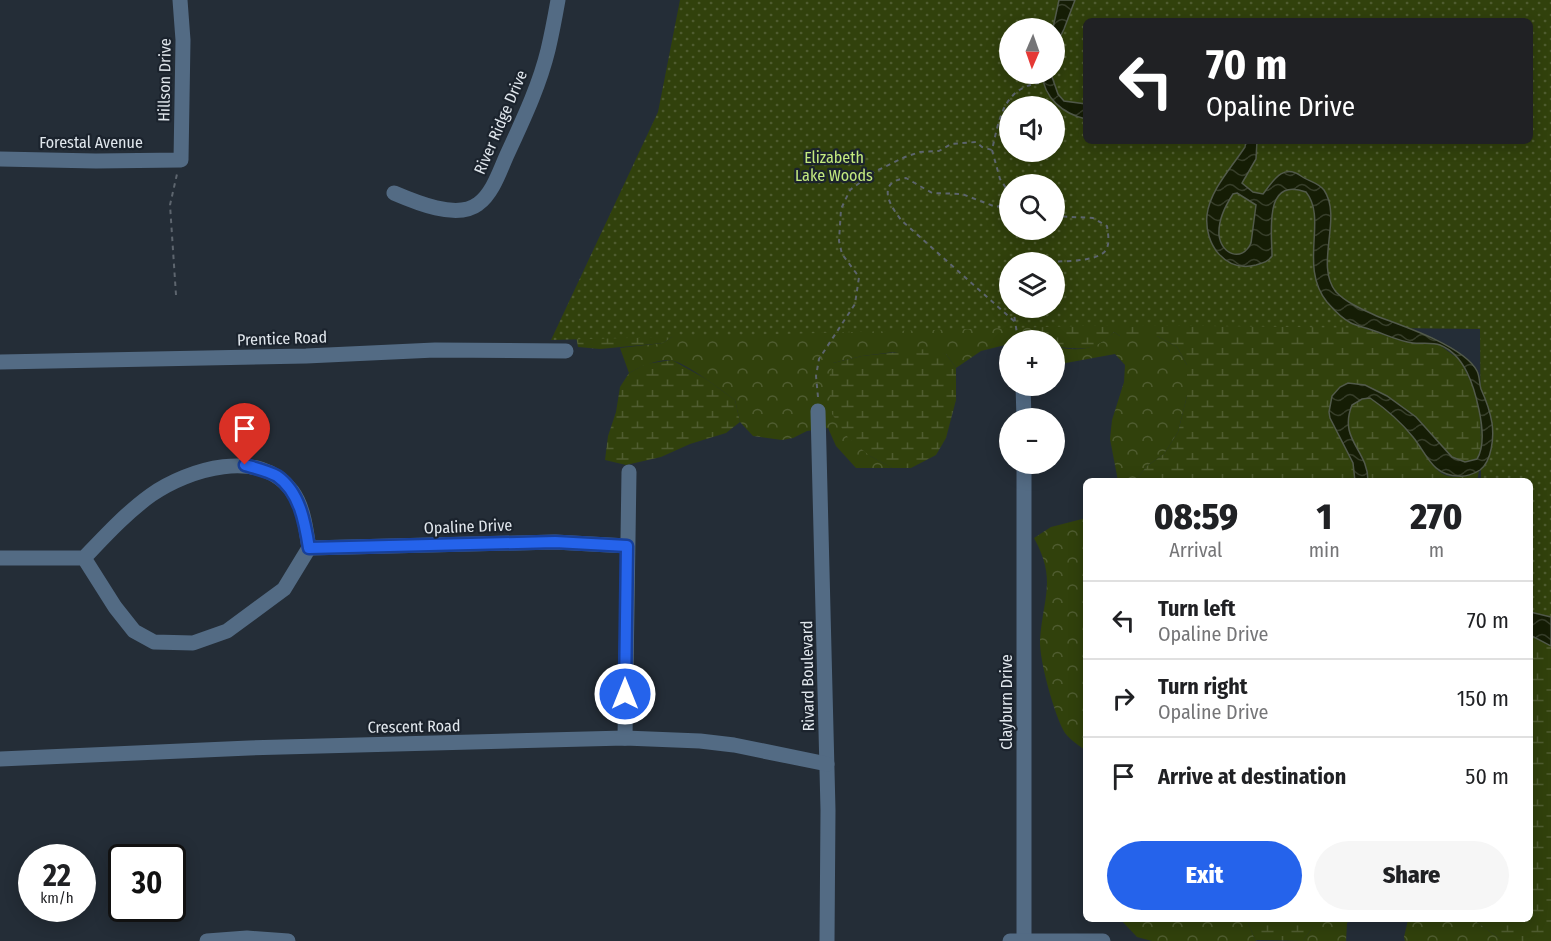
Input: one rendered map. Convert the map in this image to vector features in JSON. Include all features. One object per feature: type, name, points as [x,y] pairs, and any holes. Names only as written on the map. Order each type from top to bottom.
[{"type":"street","name":"Hillson Drive","points":[[180,0],[183,40],[181,160]]},
{"type":"street","name":"River Ridge Drive","points":[[394,193],[424,206],[465,209],[477,206],[489,193],[528,107],[548,51],[558,0]]},
{"type":"street","name":"Forestal Avenue","points":[[0,159],[181,160]]},
{"type":"street","name":"Prentice Road","points":[[0,362],[306,356],[435,350],[566,351]]},
{"type":"street","name":"Rivard Boulevard","points":[[819,411],[827,764],[827,941]]},
{"type":"street","points":[[0,558],[84,558],[124,517],[152,494],[187,476],[223,466],[245,465],[276,476],[293,492],[304,520],[309,548],[284,589],[227,631],[193,643],[154,642],[134,631],[115,607],[84,558]]},
{"type":"street","points":[[625,738],[629,472]]},
{"type":"street","name":"Clayburn Drive","points":[[1020,941],[1024,474]]},
{"type":"street","name":"Opaline Drive","points":[[309,548],[555,542],[627,546]]},
{"type":"street","name":"Crescent Road","points":[[0,759],[238,748],[625,738],[700,741],[734,745],[827,764]]},
{"type":"street","points":[[207,941],[247,938],[288,941]]},
{"type":"street","points":[[1020,941],[1103,941]]},
{"type":"path","points":[[999,175],[992,150],[1003,108],[1008,99],[1024,87],[1034,84]]},
{"type":"path","points":[[819,411],[816,376],[819,359],[855,304],[858,293],[859,277],[842,254],[838,241],[841,209],[850,190],[874,172],[920,152],[939,151],[951,144],[976,142],[992,150]]},
{"type":"path","points":[[176,296],[170,205],[181,160]]},
{"type":"path","points":[[999,206],[962,194],[932,193],[906,178],[894,180],[889,184],[887,193],[891,208],[902,221],[1015,322]]},
{"type":"path","points":[[1065,217],[1099,220],[1107,226],[1108,247],[1105,253],[1096,258],[1065,260]]},
{"type":"path","points":[[1014,318],[1016,330]]},
{"type":"green space","name":"Elizabeth Lake Woods","points":[[680,0],[1551,0],[1551,625],[1533,618],[1533,478],[1481,478],[1480,329],[1120,325],[551,340],[658,112]]},
{"type":"green space","points":[[999,36],[999,84],[1049,84],[1056,96],[999,96],[999,113],[663,343],[600,349],[578,347],[574,326]]},
{"type":"green space","points":[[1065,109],[1083,136],[1083,144],[1090,144],[1352,324],[1402,341],[1438,344],[1460,360],[1472,384],[1480,414],[1481,449],[1477,459],[1468,462],[1450,455],[1416,417],[1365,385],[1329,412],[1353,464],[1355,478],[1137,478],[1147,466],[1164,454],[1178,432],[1187,396],[1187,365],[1177,347],[1157,336],[1120,336],[1114,332],[1100,343],[1088,348],[1065,347],[1065,330],[1035,330],[1029,318],[1065,318],[1065,252],[1054,252],[1054,240],[1065,240],[1065,174],[1054,174],[1054,162],[1065,162]]},
{"type":"green space","points":[[999,114],[999,162],[1010,162],[1010,174],[999,174],[999,240],[1054,240],[1054,252],[999,252],[999,318],[1029,318],[1035,330],[999,330],[999,346],[981,351],[956,368],[946,354],[894,352],[833,363],[870,456],[892,468],[856,468],[836,446],[828,428],[807,431],[793,438],[782,440],[753,436],[740,422],[735,400],[676,362],[664,360],[654,362],[629,373],[620,348],[663,343]]},
{"type":"green space","points":[[1114,332],[1120,336],[1157,336],[1177,347],[1187,365],[1187,396],[1178,432],[1164,454],[1147,466],[1137,478],[1117,478],[1110,439],[1112,420],[1124,382],[1125,365],[1115,354],[1065,363],[1065,348],[1087,348],[1101,342]]},
{"type":"green space","points":[[926,349],[946,354],[956,368],[956,400],[946,438],[936,455],[911,468],[892,468],[870,456],[849,439],[832,414],[828,382],[833,363],[862,356]]},
{"type":"green space","points":[[672,360],[706,379],[735,400],[740,422],[726,433],[690,444],[661,457],[626,465],[605,460],[608,436],[616,412],[620,387],[629,373],[646,364]]},
{"type":"green space","points":[[1370,397],[1394,416],[1439,471],[1454,477],[1479,471],[1478,478],[1368,478],[1364,460],[1351,436],[1349,427],[1352,405]]},
{"type":"green space","points":[[1083,519],[1083,749],[1065,733],[1061,725],[1048,688],[1040,649],[1047,577],[1041,553],[1034,538],[1051,527]]},
{"type":"green space","points":[[1533,637],[1551,646],[1551,941],[1503,941],[1477,922],[1533,922]]},
{"type":"green space","points":[[1123,922],[1248,922],[1257,941],[1152,941],[1137,937]]},
{"type":"green space","points":[[1248,922],[1313,922],[1313,927],[1303,941],[1255,940]]},
{"type":"green space","points":[[1313,922],[1348,922],[1346,941],[1303,941],[1313,927]]},
{"type":"green space","points":[[1408,922],[1477,922],[1503,941],[1405,941]]},
{"type":"water","points":[[1059,0],[1075,0],[1065,26],[1065,18],[1055,18]]},
{"type":"water","points":[[1044,84],[1054,84],[1060,96],[1050,96]]},
{"type":"water","points":[[1065,101],[1083,104],[1083,118],[1065,110]]},
{"type":"water","points":[[1246,144],[1257,144],[1256,159],[1242,183],[1253,192],[1263,194],[1279,175],[1289,172],[1295,173],[1324,190],[1331,214],[1328,269],[1330,281],[1336,292],[1362,309],[1447,346],[1470,362],[1477,371],[1493,429],[1490,455],[1480,470],[1464,476],[1442,472],[1431,463],[1403,426],[1370,398],[1362,399],[1352,405],[1349,417],[1351,436],[1364,461],[1368,478],[1355,478],[1353,463],[1329,412],[1332,396],[1340,387],[1348,383],[1365,385],[1387,396],[1416,417],[1452,457],[1465,462],[1477,459],[1480,454],[1482,435],[1479,410],[1467,372],[1456,356],[1440,345],[1401,341],[1356,325],[1341,316],[1327,302],[1319,288],[1315,273],[1314,216],[1312,203],[1306,192],[1292,189],[1283,192],[1276,199],[1271,221],[1272,256],[1267,261],[1245,266],[1235,265],[1226,260],[1213,246],[1207,226],[1209,206],[1222,179]],"holes":[[[1237,193],[1256,205],[1251,243],[1242,253],[1232,254],[1221,242],[1220,224],[1233,194]]]},
{"type":"water","points":[[1533,613],[1551,617],[1551,646],[1533,637]]},
{"type":"route","points":[[245,465],[276,476],[293,492],[304,520],[309,548],[555,542],[627,546],[625,694]]}]
